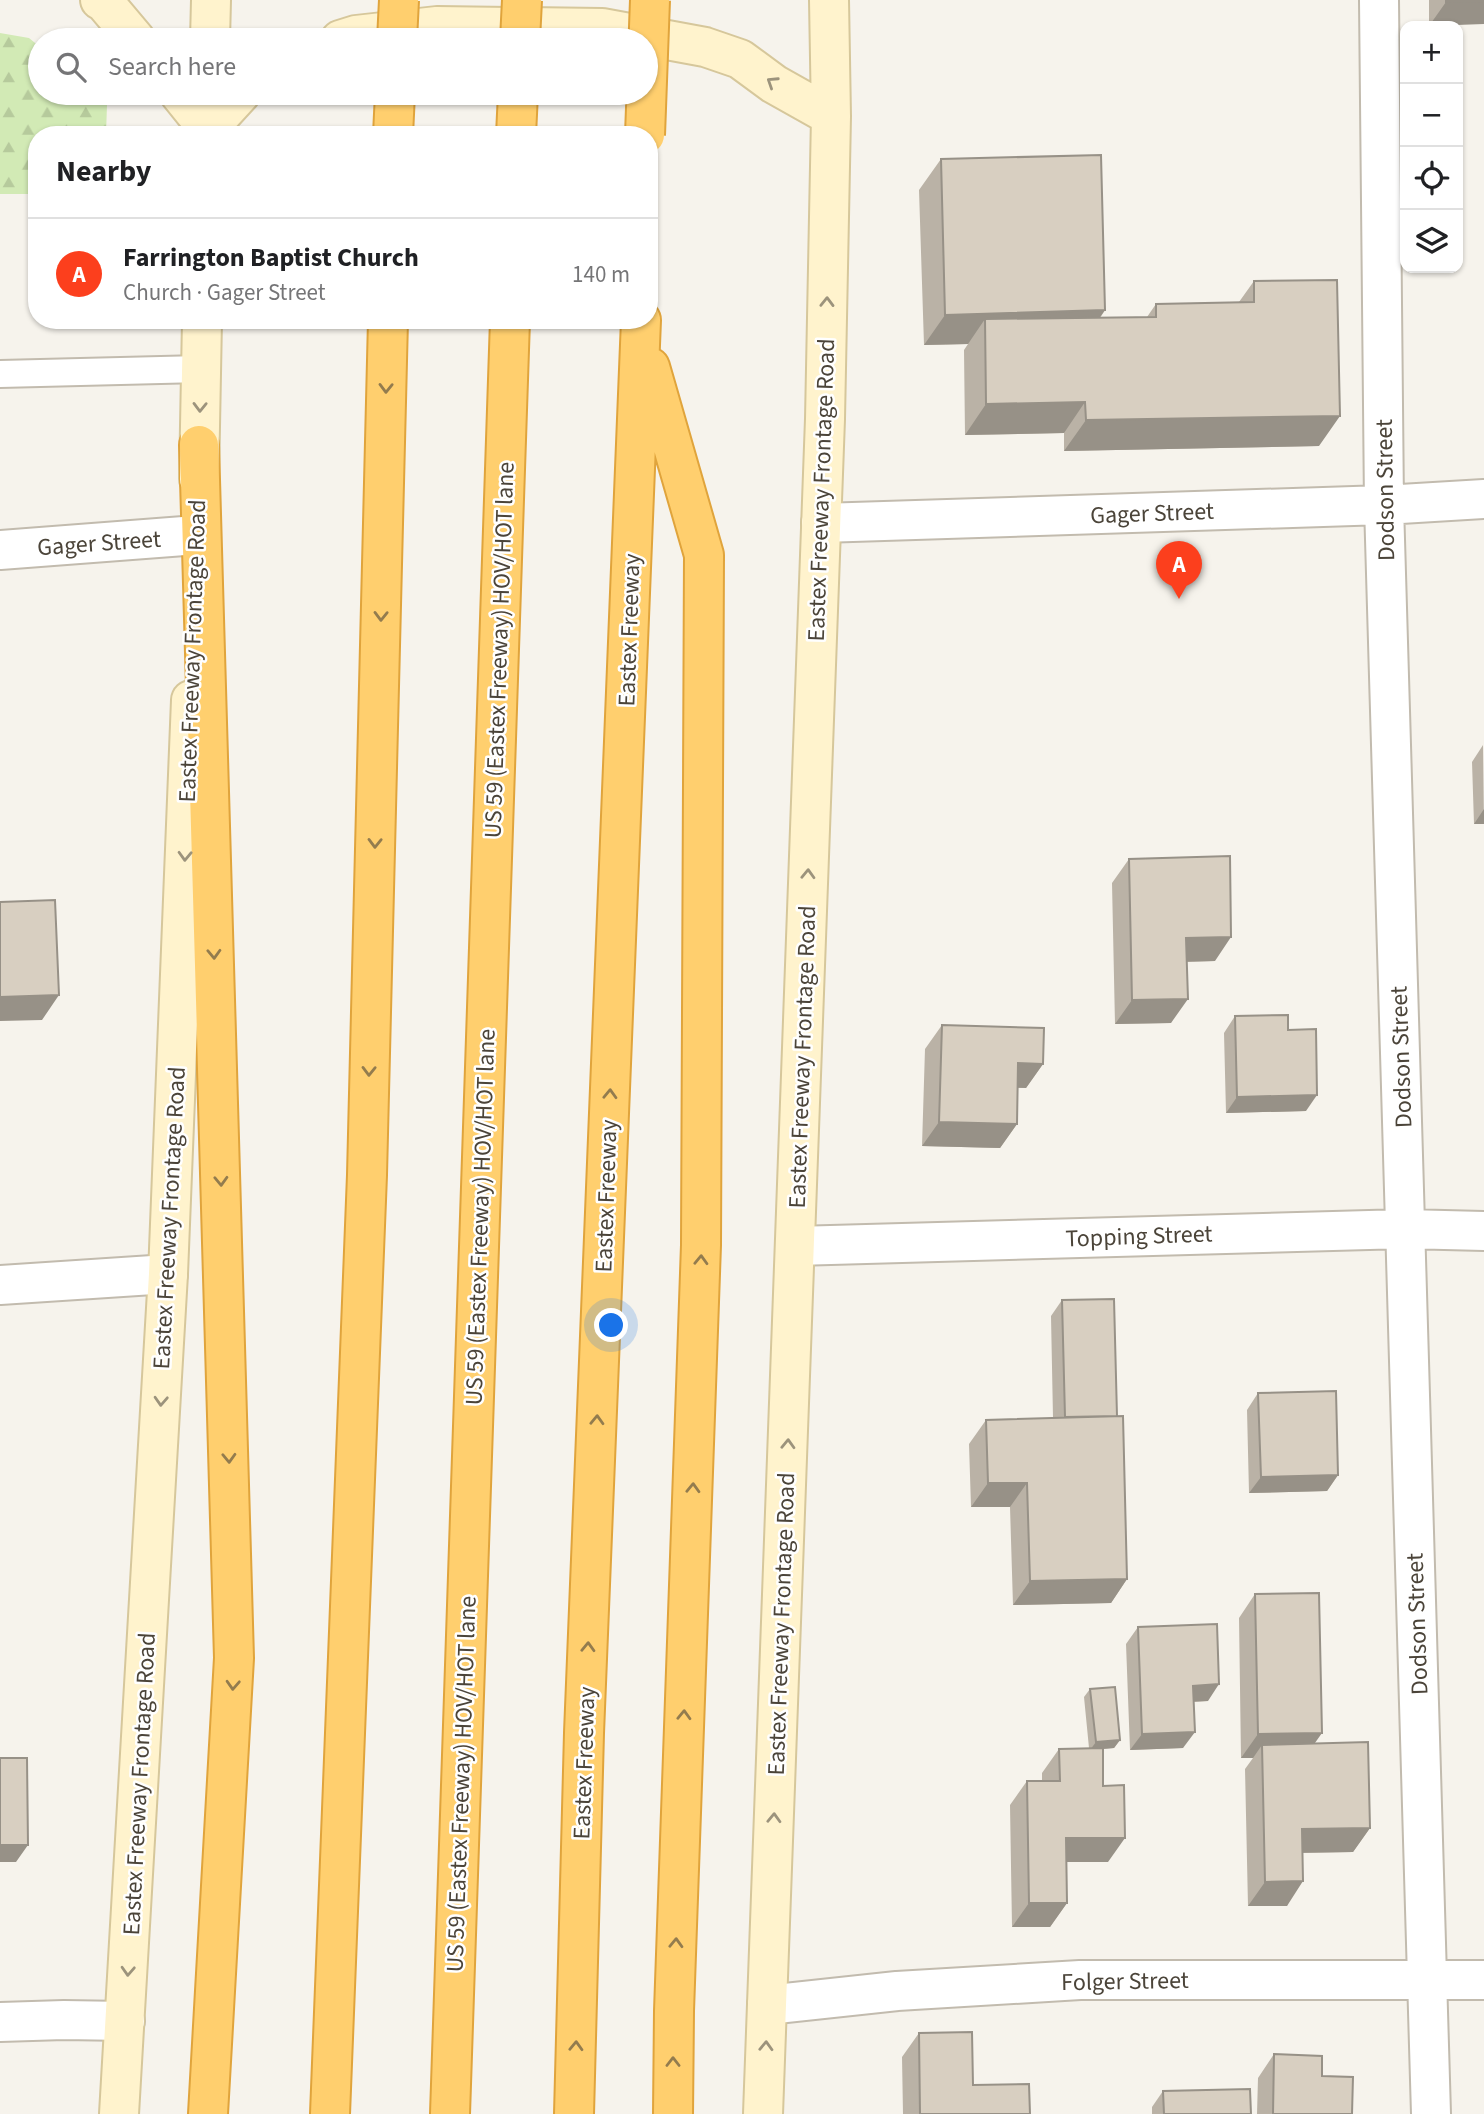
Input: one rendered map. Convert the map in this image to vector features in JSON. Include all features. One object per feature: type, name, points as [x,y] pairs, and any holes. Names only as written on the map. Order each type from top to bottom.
[{"type":"highway","points":[[398,28],[399,0]]},
{"type":"highway","points":[[521,28],[522,0]]},
{"type":"highway","points":[[649,28],[650,0]]},
{"type":"highway","points":[[393,126],[394,105]]},
{"type":"highway","points":[[516,126],[517,105]]},
{"type":"highway","points":[[645,126],[646,105]]},
{"type":"highway","points":[[330,2114],[367,1175],[388,329]]},
{"type":"highway","name":"US 59 (Eastex Freeway) HOV/HOT lane","points":[[450,2114],[510,329]]},
{"type":"highway","points":[[641,329],[704,555],[701,1245],[674,2011],[673,2114]]},
{"type":"highway","name":"Eastex Freeway","points":[[574,2114],[586,1691],[641,329]]},
{"type":"highway","points":[[199,445],[234,1658],[208,2114]]},
{"type":"main road","points":[[100,0],[126,28]]},
{"type":"main road","points":[[210,28],[211,0]]},
{"type":"main road","name":"Eastex Freeway Frontage Road","points":[[763,2114],[825,419],[831,116],[829,0]]},
{"type":"main road","points":[[419,28],[602,28]]},
{"type":"main road","points":[[658,38],[705,47],[740,60],[774,84],[831,116]]},
{"type":"main road","points":[[192,105],[208,119],[226,105]]},
{"type":"main road","name":"Eastex Freeway Frontage Road","points":[[119,2114],[168,1274],[197,535],[202,329]]},
{"type":"street","name":"Dodson Street","points":[[1379,0],[1384,505],[1431,2114]]},
{"type":"street","name":"Gager Street","points":[[821,523],[1384,505],[1484,499]]},
{"type":"street","name":"Gager Street","points":[[0,550],[197,535]]},
{"type":"street","name":"Topping Street","points":[[795,1246],[1405,1228],[1484,1231]]},
{"type":"street","points":[[0,1285],[168,1274]]},
{"type":"street","name":"Folger Street","points":[[767,2005],[897,1991],[1080,1980],[1484,1980]]},
{"type":"street","points":[[0,2022],[125,2021]]},
{"type":"lane","points":[[0,374],[201,369]]},
{"type":"green space","points":[[0,33],[28,38],[28,105],[107,105],[106,126],[28,126],[28,194],[0,194]]},
{"type":"building","points":[[1484,0],[1484,1],[1446,2]]},
{"type":"building","points":[[1101,155],[1105,310],[945,315],[941,159]]},
{"type":"building","points":[[1337,280],[1340,416],[1086,420],[1085,402],[986,404],[985,319],[1156,317],[1156,304],[1254,302],[1254,281]]},
{"type":"building","points":[[1230,856],[1231,937],[1186,938],[1188,999],[1132,1000],[1129,859]]},
{"type":"building","points":[[55,900],[59,995],[0,997],[0,902]]},
{"type":"building","points":[[1288,1015],[1288,1030],[1316,1029],[1317,1095],[1237,1097],[1235,1016]]},
{"type":"building","points":[[942,1025],[1044,1028],[1043,1064],[1018,1063],[1017,1124],[939,1122]]},
{"type":"building","points":[[1114,1299],[1117,1416],[1065,1417],[1062,1300]]},
{"type":"building","points":[[1336,1391],[1338,1475],[1261,1477],[1258,1393]]},
{"type":"building","points":[[1123,1416],[1127,1579],[1030,1581],[1027,1483],[988,1483],[986,1420]]},
{"type":"building","points":[[1319,1593],[1322,1733],[1258,1734],[1255,1594]]},
{"type":"building","points":[[1217,1624],[1219,1684],[1193,1686],[1195,1732],[1142,1734],[1138,1627]]},
{"type":"building","points":[[1115,1687],[1120,1740],[1096,1742],[1090,1689]]},
{"type":"building","points":[[1368,1742],[1370,1828],[1302,1829],[1303,1881],[1265,1882],[1262,1745]]},
{"type":"building","points":[[1103,1748],[1103,1786],[1124,1785],[1125,1838],[1066,1838],[1067,1903],[1029,1903],[1027,1781],[1060,1781],[1059,1749]]},
{"type":"building","points":[[0,1758],[27,1758],[28,1845],[0,1845]]},
{"type":"building","points":[[972,2032],[973,2085],[1029,2084],[1030,2114],[920,2114],[919,2033]]},
{"type":"building","points":[[1274,2054],[1322,2056],[1322,2076],[1353,2077],[1352,2114],[1273,2114]]},
{"type":"building","points":[[1250,2089],[1251,2114],[1164,2114],[1163,2091]]},
{"type":"place","name":"Farrington Baptist Church","points":[[1179,599]]}]
